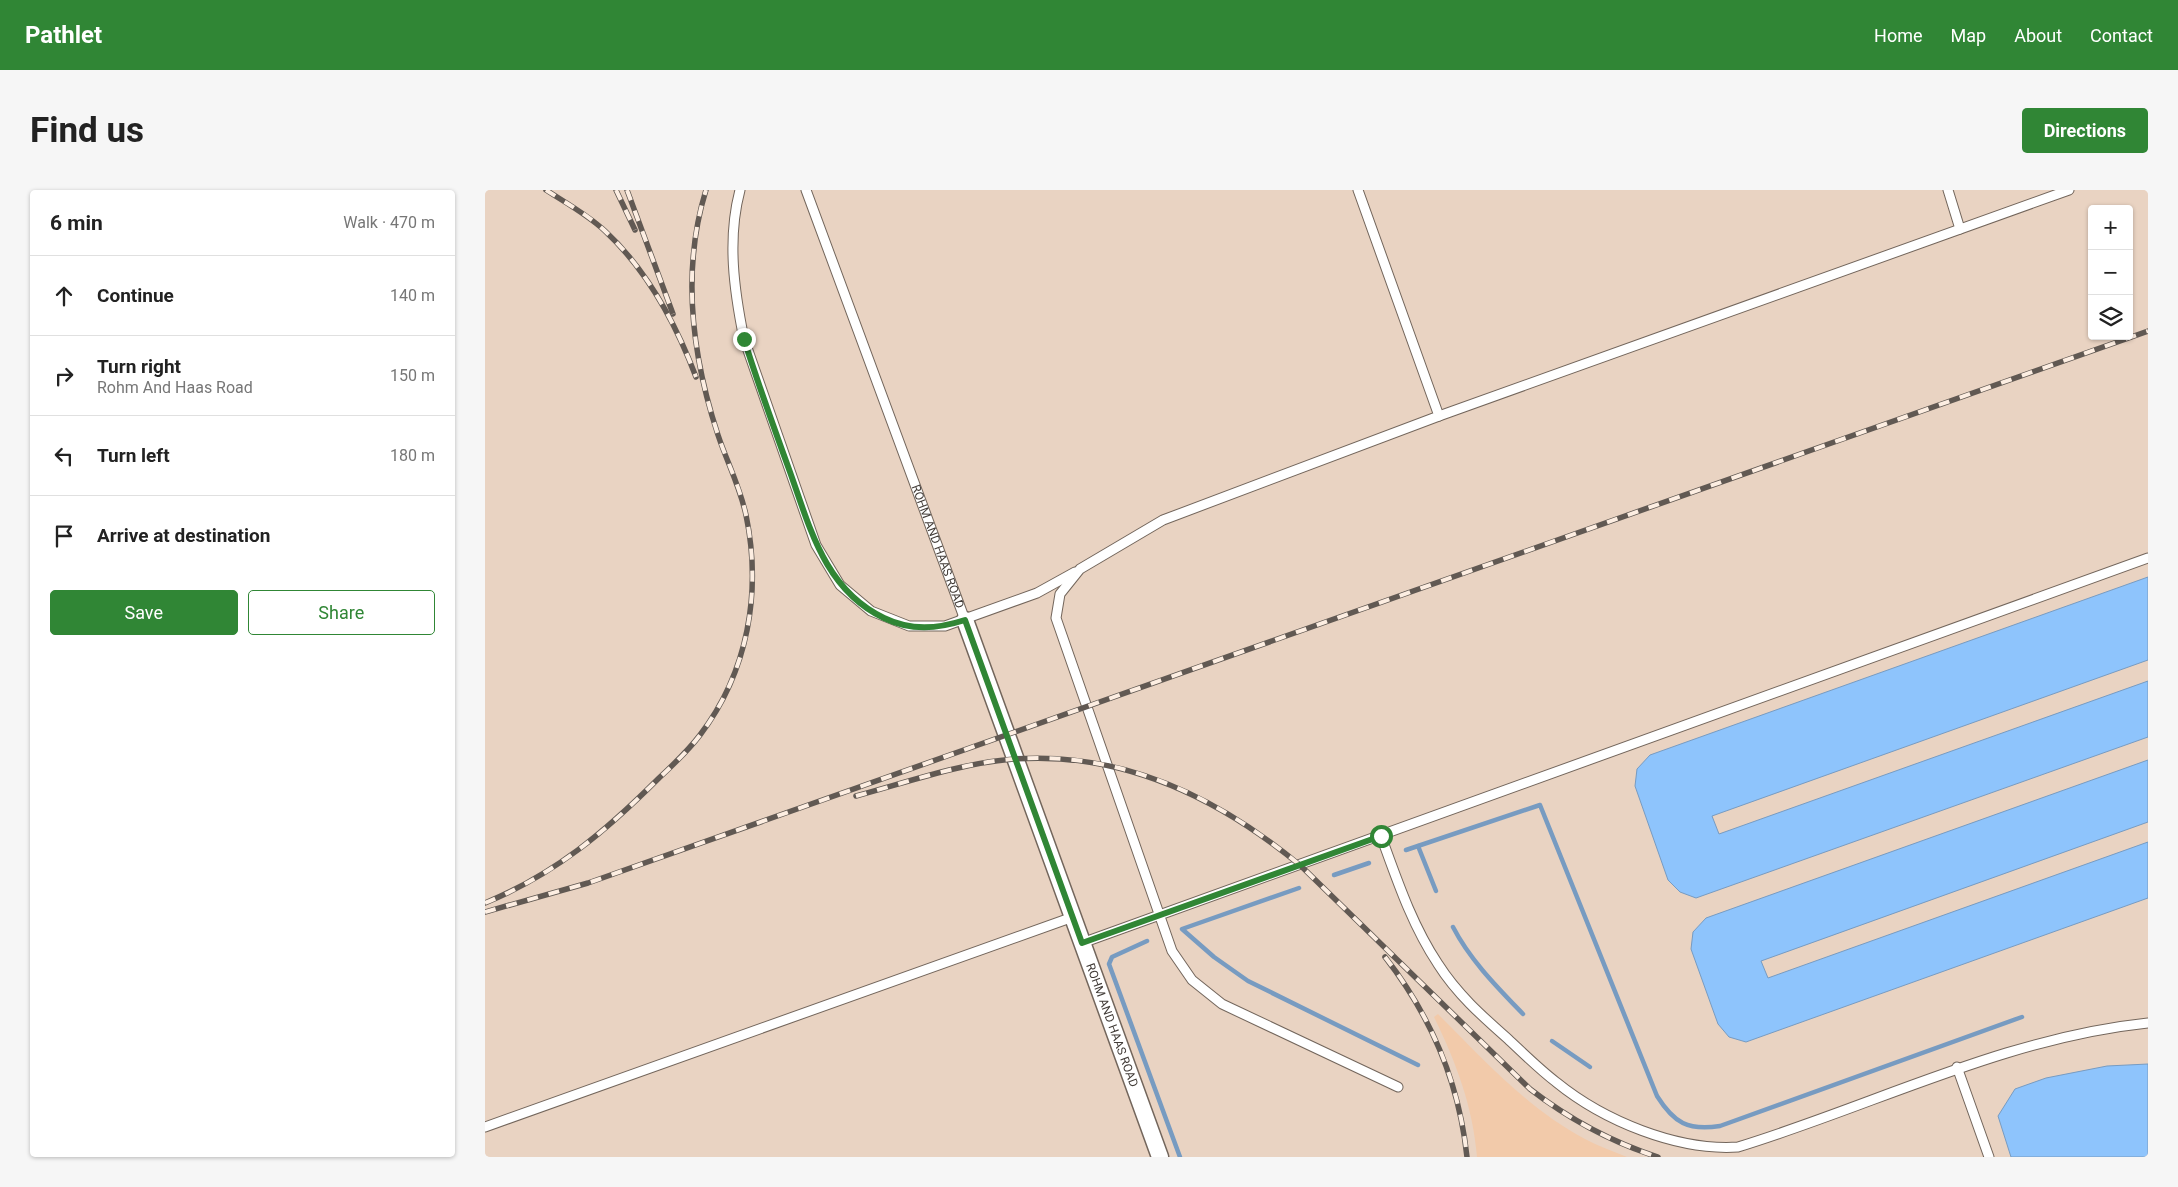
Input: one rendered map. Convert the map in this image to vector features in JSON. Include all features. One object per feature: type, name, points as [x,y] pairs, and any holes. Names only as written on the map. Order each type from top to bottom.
[{"type":"street","name":"ROHM AND HAAS ROAD","points":[[965,620],[1160,1157]]},
{"type":"lane","points":[[740,190],[732,236],[734,274],[744,339],[816,545],[840,585],[871,611],[909,626],[925,628],[945,626],[965,620],[1037,593],[1163,520],[1439,416],[2069,190]]},
{"type":"lane","name":"ROHM AND HAAS ROAD","points":[[807,190],[965,620]]},
{"type":"lane","points":[[1358,190],[1439,416]]},
{"type":"lane","points":[[1948,190],[1960,229]]},
{"type":"lane","points":[[1082,943],[2148,558]]},
{"type":"lane","points":[[1080,568],[1060,594],[1056,618],[1160,916],[1179,965],[1191,980],[1222,1004],[1397,1087]]},
{"type":"lane","points":[[1381,836],[1417,926],[1437,963],[1467,1002],[1557,1083],[1579,1098],[1639,1129],[1673,1141],[1696,1146],[1738,1147],[1957,1067],[2051,1041],[2148,1023]]},
{"type":"lane","points":[[485,1127],[1073,917]]},
{"type":"lane","points":[[2132,1025],[2148,1017]]},
{"type":"lane","points":[[1957,1067],[1989,1157]]},
{"type":"shaded area","points":[[485,190],[2148,190],[2148,1157],[485,1157]]},
{"type":"shaded area","points":[[1438,1014],[1507,1082],[1544,1113],[1585,1139],[1627,1157],[1477,1157],[1472,1120],[1456,1068],[1434,1017]]},
{"type":"water","points":[[2148,577],[2148,660],[1712,816],[1719,834],[2148,681],[2148,737],[1696,898],[1680,892],[1668,880],[1635,786],[1637,769],[1650,755]]},
{"type":"water","points":[[2148,760],[2148,822],[1761,961],[1768,978],[2148,842],[2148,898],[1746,1042],[1729,1037],[1718,1024],[1691,949],[1693,932],[1706,918]]},
{"type":"water","points":[[2148,1064],[2148,1157],[2011,1157],[1998,1116],[2015,1089],[2046,1078],[2107,1066]]},
{"type":"waterway","points":[[1406,850],[1540,805],[1657,1096],[1676,1119],[1690,1126],[1720,1126],[2022,1017]]},
{"type":"waterway","points":[[1418,846],[1436,891]]},
{"type":"waterway","points":[[1334,875],[1369,863]]},
{"type":"waterway","points":[[1299,888],[1182,929],[1214,957],[1248,981],[1418,1065]]},
{"type":"waterway","points":[[1453,927],[1467,951],[1523,1014]]},
{"type":"waterway","points":[[1147,941],[1112,957],[1109,964],[1180,1157]]},
{"type":"waterway","points":[[1552,1041],[1590,1067]]},
{"type":"railway","points":[[546,190],[577,209],[598,225],[620,246],[634,263],[659,299],[679,337],[696,377]]},
{"type":"railway","points":[[616,190],[635,230]]},
{"type":"railway","points":[[627,190],[673,314]]},
{"type":"railway","points":[[485,903],[510,892],[557,865],[599,834],[639,798],[691,747],[700,735],[730,685],[740,658],[751,602],[751,544],[746,515],[737,485],[709,405],[696,344],[693,313],[694,251],[698,221],[706,190]]},
{"type":"railway","points":[[485,912],[588,883],[2148,331]]},
{"type":"railway","points":[[856,796],[974,764],[1014,759],[1055,759],[1094,763],[1132,771],[1168,784],[1203,800],[1237,819],[1301,866],[1530,1089],[1591,1129],[1658,1157]]},
{"type":"railway","points":[[1385,957],[1416,1003],[1440,1051],[1450,1076],[1457,1102],[1467,1157]]},
{"type":"route","points":[[744,339],[816,545],[840,585],[855,600],[871,611],[888,620],[909,626],[925,628],[945,626],[965,620],[1082,943],[1381,836]]}]
